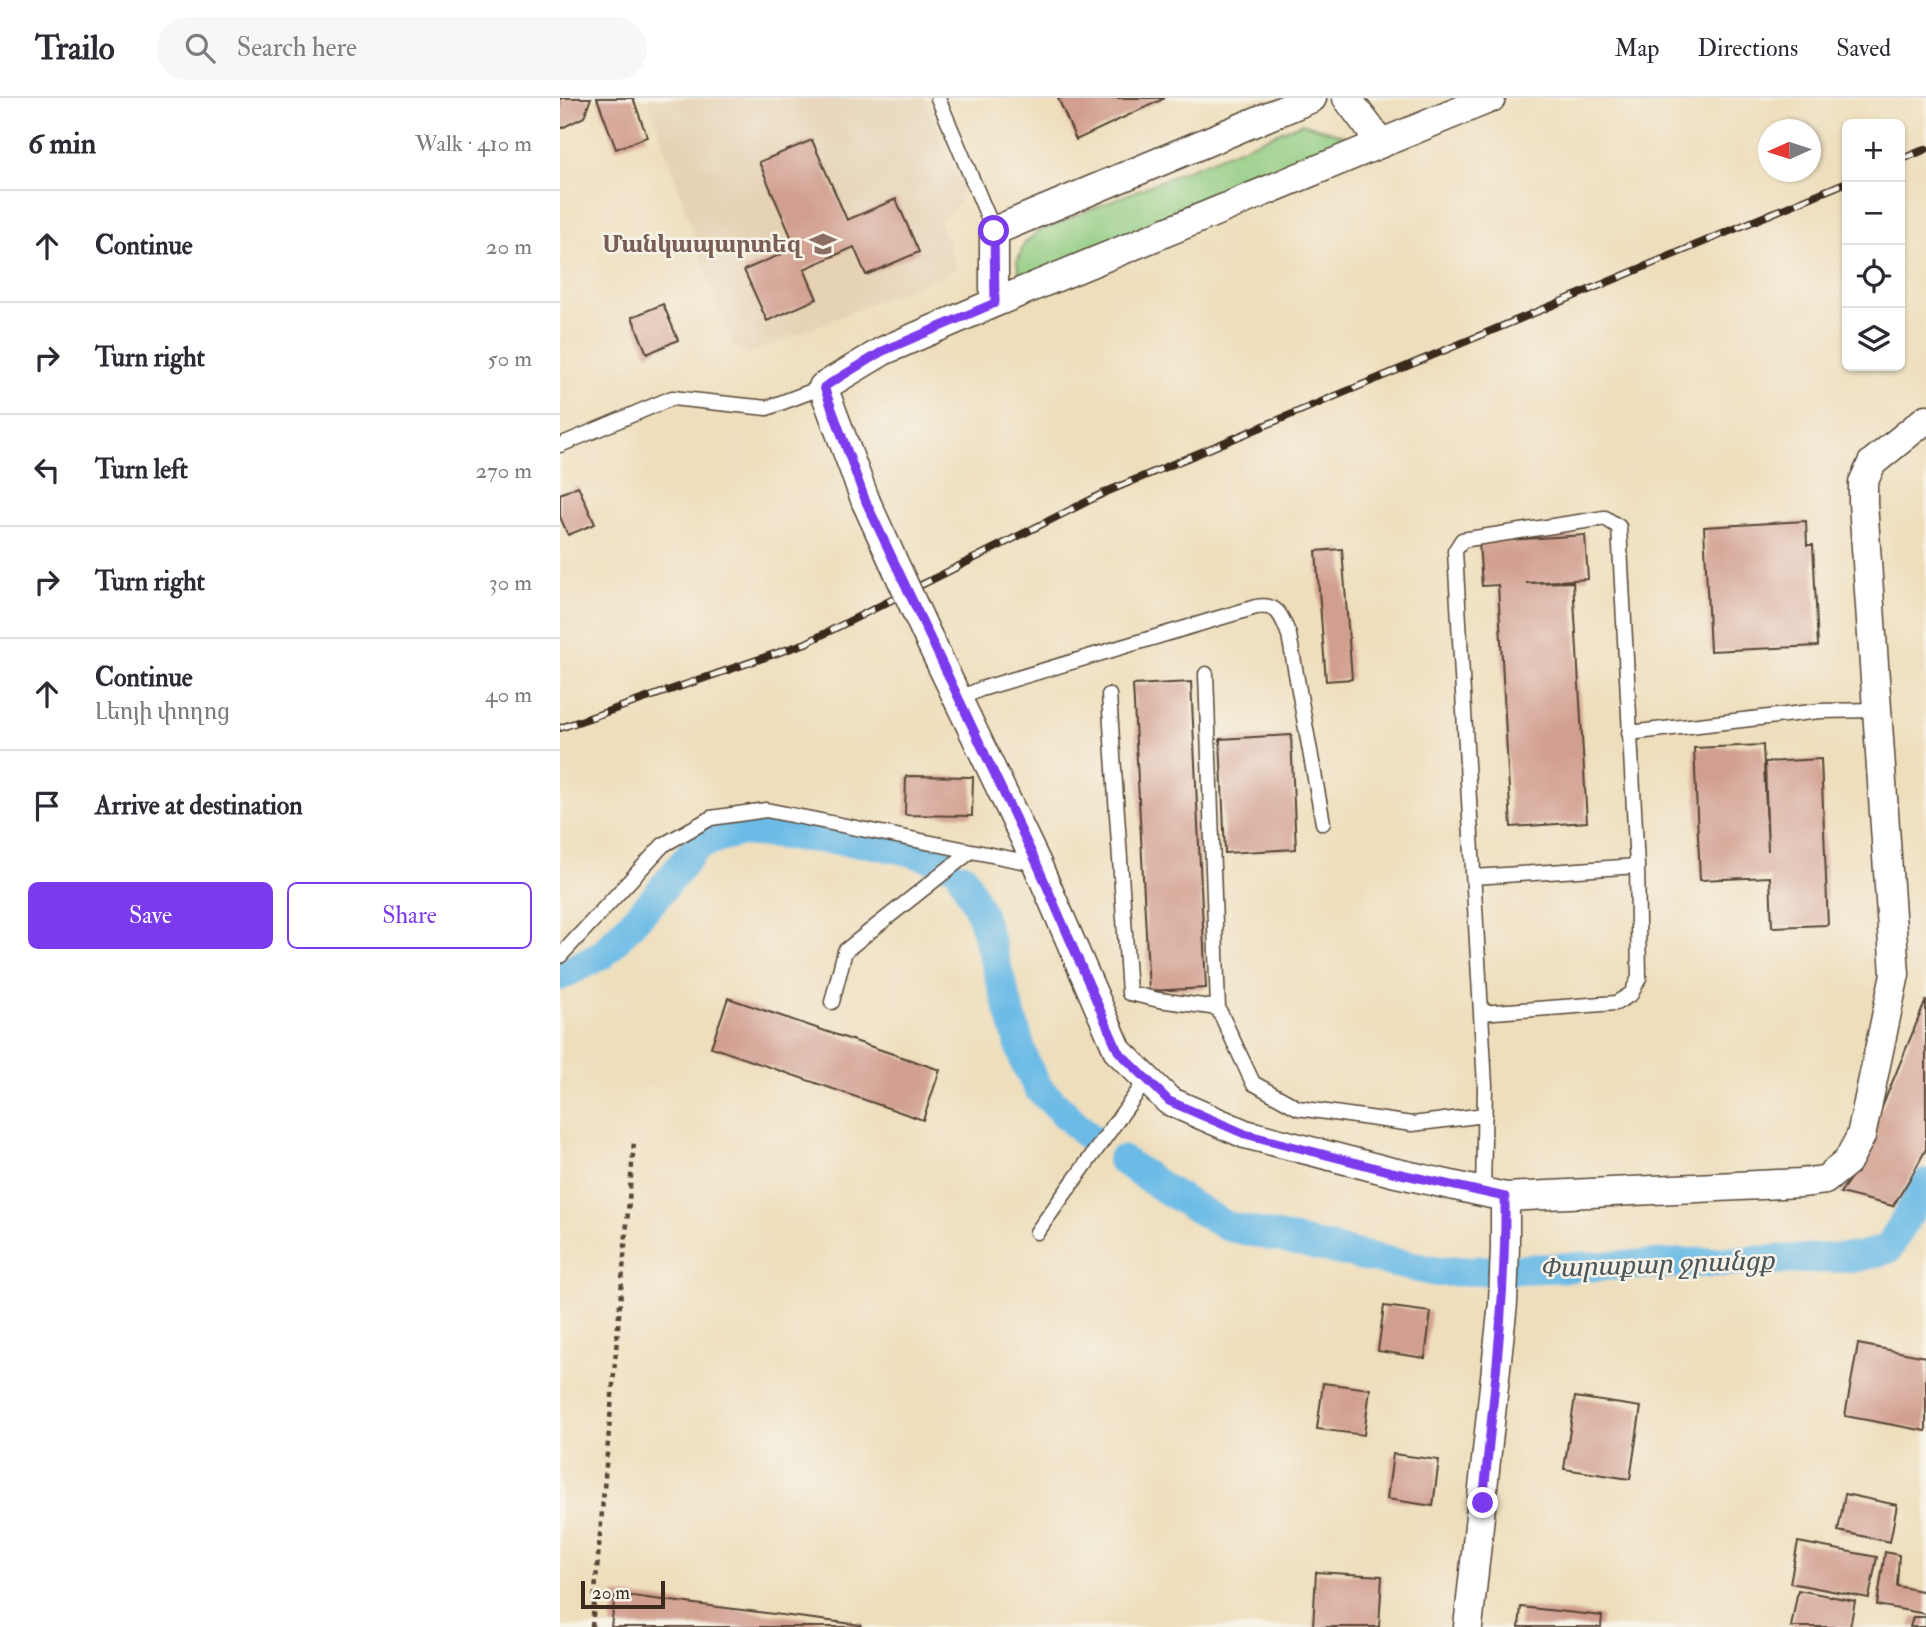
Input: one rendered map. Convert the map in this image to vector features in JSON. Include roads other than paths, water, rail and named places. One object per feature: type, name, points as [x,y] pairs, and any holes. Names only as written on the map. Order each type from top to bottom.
[{"type":"street","points":[[995,303],[994,231],[1312,98]]},
{"type":"street","points":[[1348,98],[1381,143]]},
{"type":"street","points":[[1491,98],[883,351],[824,387],[866,502],[1037,864],[1118,1051],[1169,1101],[1245,1134],[1494,1195],[1801,1183],[1825,1180],[1847,1162],[1861,1136],[1895,974],[1863,483],[1872,463],[1926,419]]},
{"type":"street","points":[[1468,1627],[1503,1303],[1506,1247],[1494,1195]]},
{"type":"lane","points":[[938,98],[994,231]]},
{"type":"lane","points":[[560,445],[672,398],[767,408],[824,387]]},
{"type":"lane","points":[[1481,1013],[1616,1003],[1631,994],[1639,978],[1637,866],[1619,527],[1605,518],[1462,540],[1455,551],[1485,1115],[1494,1195]]},
{"type":"lane","points":[[958,699],[981,689],[1230,615],[1264,606],[1272,607],[1277,610],[1289,635],[1323,823]]},
{"type":"lane","points":[[1206,674],[1218,1008],[1253,1083],[1298,1108],[1412,1124],[1485,1115]]},
{"type":"lane","points":[[1110,695],[1129,993],[1218,1008]]},
{"type":"lane","points":[[1629,733],[1820,711],[1877,710]]},
{"type":"lane","points":[[560,956],[663,845],[711,818],[766,810],[1037,864]]},
{"type":"lane","points":[[832,1002],[845,951],[971,851]]},
{"type":"lane","points":[[1474,877],[1637,866]]},
{"type":"lane","points":[[1037,1232],[1147,1079]]},
{"type":"waterway","name":"Փարաքար ջրանցք","points":[[560,976],[603,954],[655,898],[697,846],[719,837],[743,831],[869,843],[910,851],[945,863]]},
{"type":"waterway","name":"Փարաքար ջրանցք","points":[[963,877],[981,914],[1025,1063],[1038,1088],[1089,1137]]},
{"type":"waterway","name":"Փարաքար ջրանցք","points":[[1122,1160],[1226,1226],[1437,1272],[1858,1257],[1888,1249],[1926,1184]]},
{"type":"railway","points":[[1905,158],[1926,149]]},
{"type":"railway","points":[[560,728],[806,643],[1106,492],[1842,184]]},
{"type":"place","name":"Մանկապարտեզ","points":[[823,244]]}]
